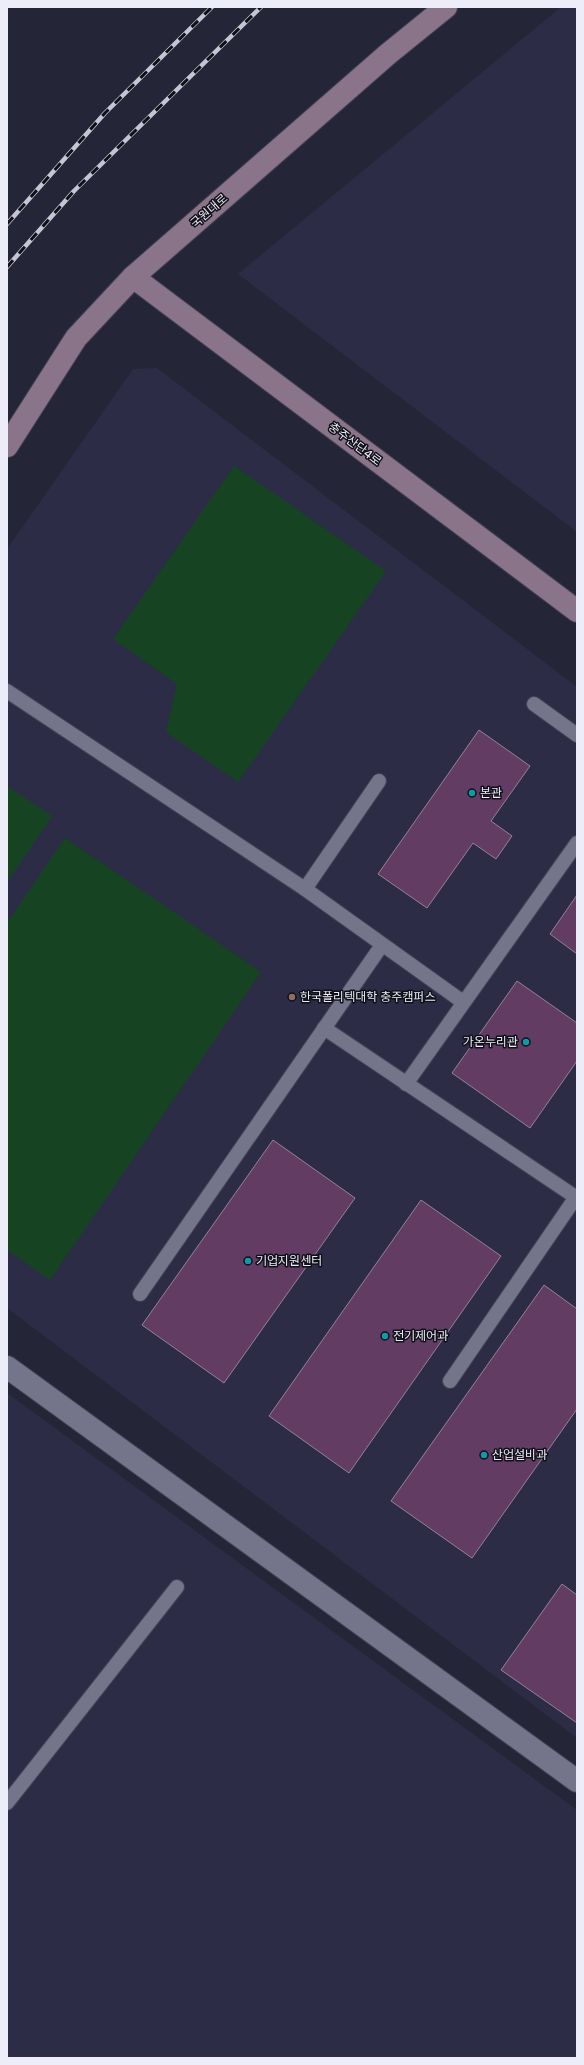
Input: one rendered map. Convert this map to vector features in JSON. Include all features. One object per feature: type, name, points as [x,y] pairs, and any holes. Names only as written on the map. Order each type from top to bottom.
[{"type":"street","name":"국원대로","points":[[7,446],[76,338],[133,277],[388,54],[446,7]]},
{"type":"street","name":"충주산단4로","points":[[133,277],[577,611]]},
{"type":"street","points":[[7,1367],[577,1781]]},
{"type":"lane","points":[[7,691],[305,889],[463,1002]]},
{"type":"lane","points":[[534,704],[577,735]]},
{"type":"lane","points":[[305,889],[379,781]]},
{"type":"lane","points":[[406,1084],[577,843]]},
{"type":"lane","points":[[140,1294],[382,945]]},
{"type":"lane","points":[[324,1028],[576,1198],[450,1381]]},
{"type":"lane","points":[[7,1803],[177,1587]]},
{"type":"shaded area","points":[[561,7],[577,7],[577,532],[238,274]]},
{"type":"shaded area","name":"한국폴리텍대학 충주캠퍼스","points":[[157,368],[577,687],[577,1738],[7,1308],[7,549],[133,369]]},
{"type":"shaded area","points":[[7,1393],[577,1810],[577,2058],[7,2058]]},
{"type":"green space","points":[[234,466],[386,571],[238,782],[166,732],[177,684],[113,639]]},
{"type":"green space","points":[[7,786],[52,816],[7,882]]},
{"type":"green space","points":[[65,838],[261,972],[50,1280],[7,1250],[7,923]]},
{"type":"building","name":"본관","points":[[479,730],[530,766],[491,821],[512,836],[496,859],[473,843],[427,908],[378,874]]},
{"type":"building","points":[[577,895],[577,954],[550,934]]},
{"type":"building","name":"가온누리관","points":[[517,981],[577,1023],[577,1061],[530,1128],[452,1073]]},
{"type":"building","name":"기업지원센터","points":[[273,1140],[355,1198],[224,1383],[142,1325]]},
{"type":"building","name":"전기제어과","points":[[421,1200],[501,1256],[349,1473],[269,1416]]},
{"type":"building","name":"산업설비과","points":[[544,1285],[577,1309],[577,1409],[472,1558],[391,1501]]},
{"type":"building","points":[[562,1584],[577,1595],[577,1723],[501,1670]]},
{"type":"railway","points":[[7,224],[105,113],[212,7]]},
{"type":"railway","points":[[7,267],[74,191],[261,7]]},
{"type":"place","name":"본관","points":[[472,793]]},
{"type":"place","name":"한국폴리텍대학 충주캠퍼스","points":[[292,997]]},
{"type":"place","name":"가온누리관","points":[[526,1042]]},
{"type":"place","name":"기업지원센터","points":[[248,1261]]},
{"type":"place","name":"전기제어과","points":[[385,1336]]},
{"type":"place","name":"산업설비과","points":[[484,1455]]}]
